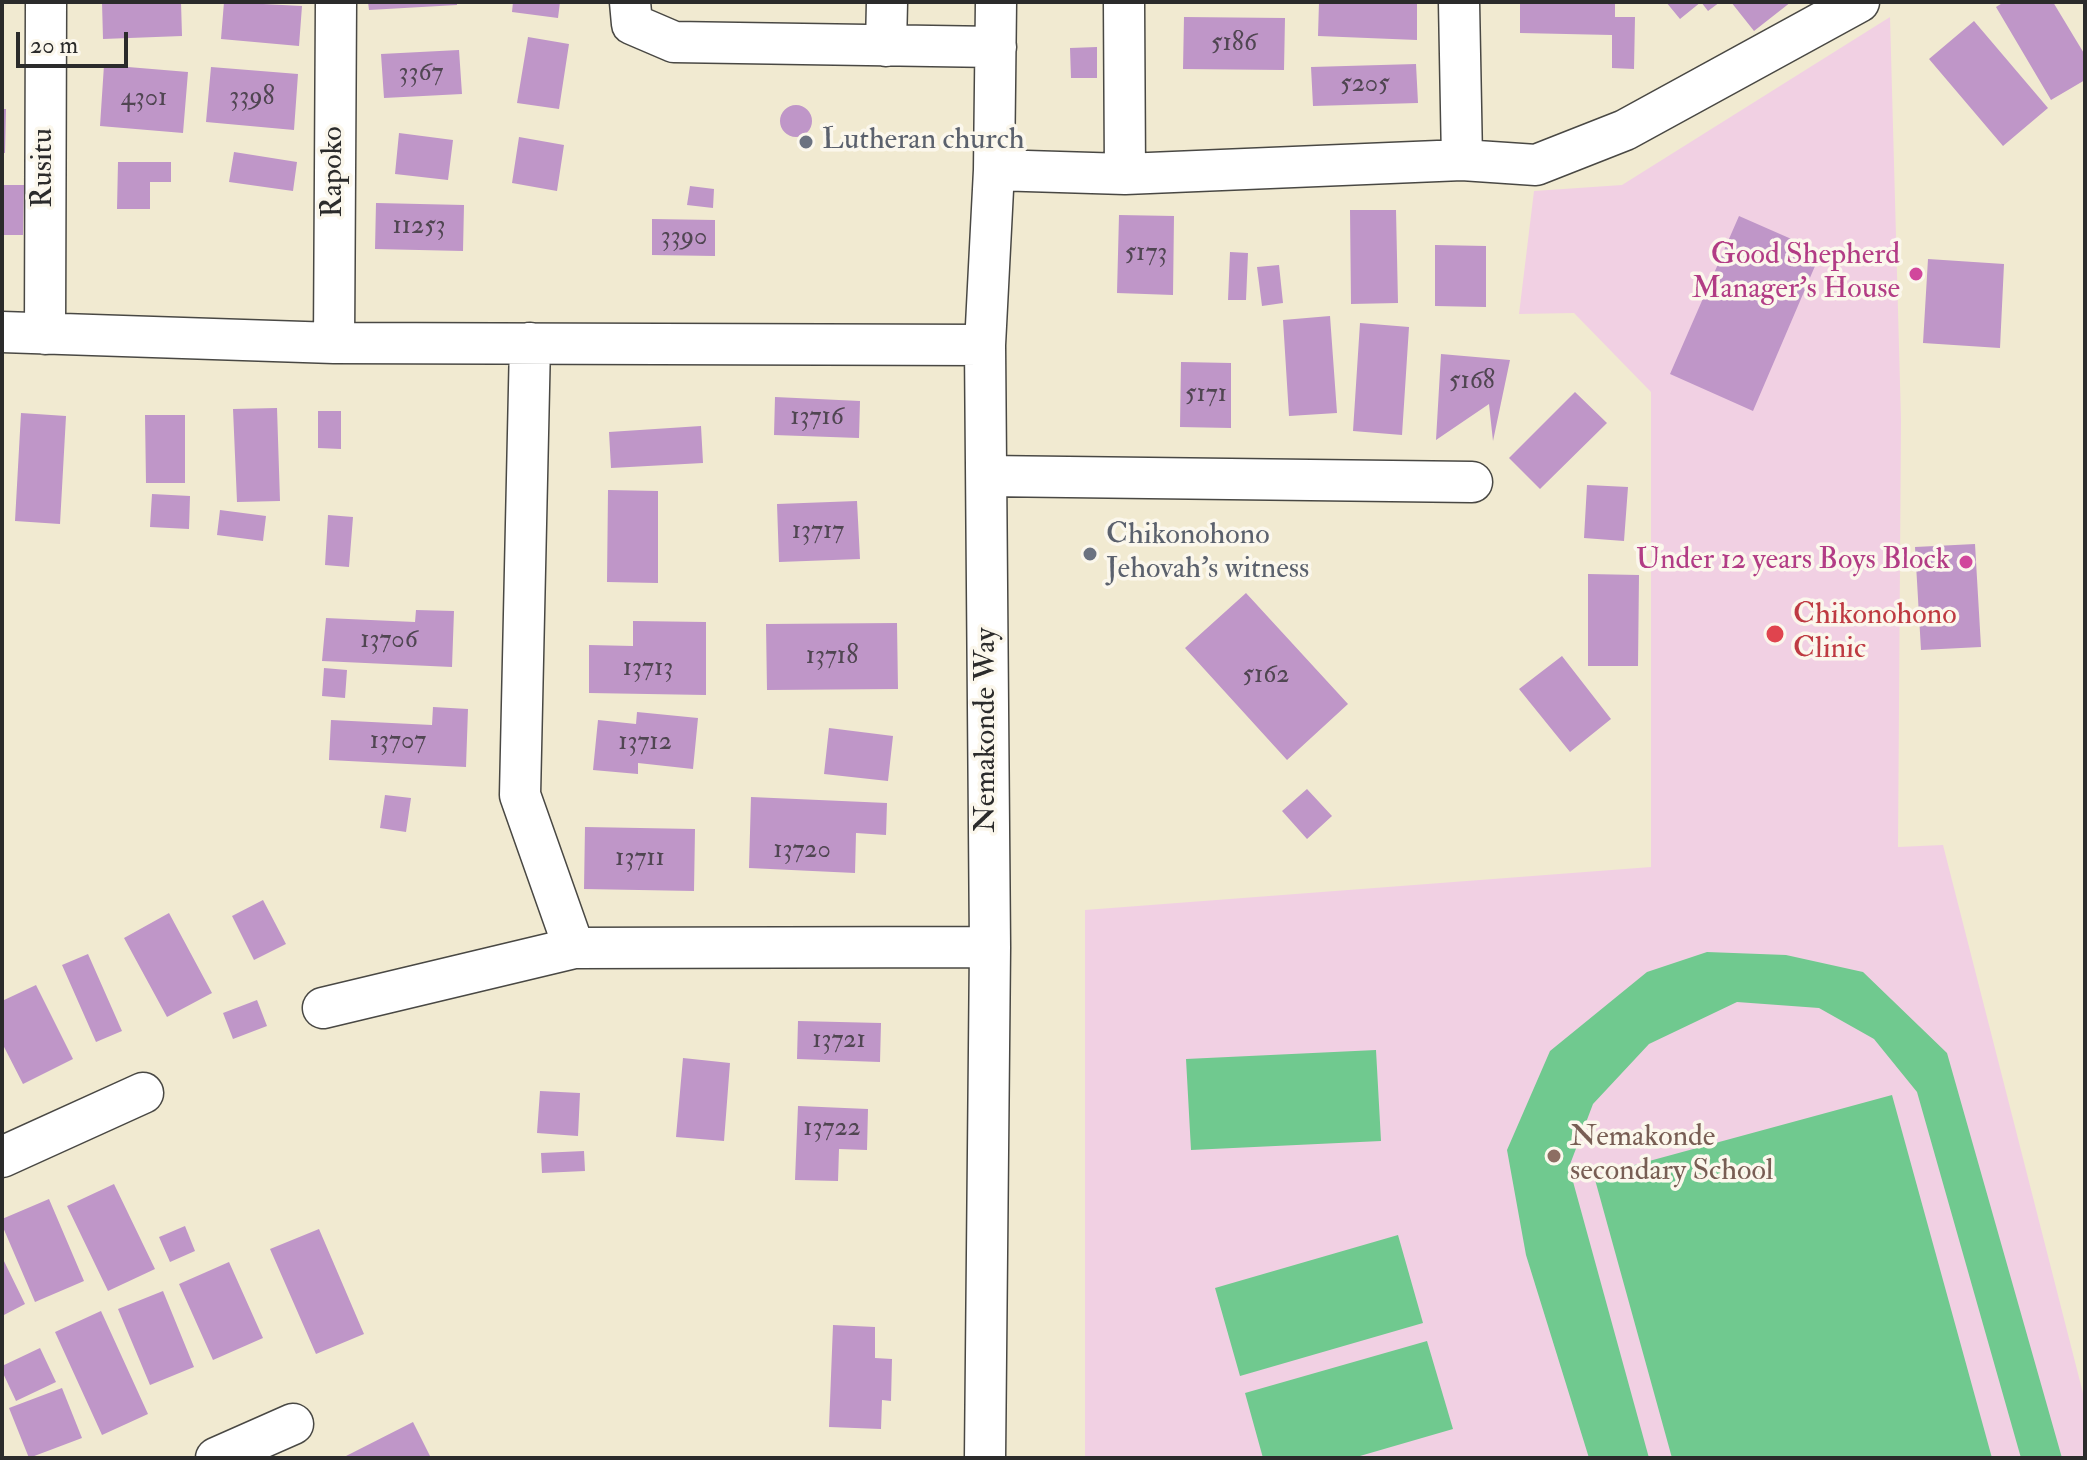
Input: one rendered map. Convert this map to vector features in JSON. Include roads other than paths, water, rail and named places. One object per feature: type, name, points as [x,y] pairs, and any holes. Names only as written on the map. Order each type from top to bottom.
[{"type":"street","name":"Rusitu","points":[[45,334],[46,2]]},
{"type":"street","name":"Rapoko","points":[[334,343],[336,2]]},
{"type":"street","points":[[886,46],[887,2]]},
{"type":"street","name":"Nemakonde Way","points":[[985,1458],[990,947],[985,345],[994,170],[996,2]]},
{"type":"street","points":[[1124,2],[1125,174]]},
{"type":"street","points":[[1459,2],[1462,160]]},
{"type":"street","points":[[994,170],[1125,174],[1462,160],[1536,165],[1625,130],[1859,2]]},
{"type":"street","points":[[631,13],[674,42],[996,47]]},
{"type":"street","points":[[2,332],[334,343],[985,345]]},
{"type":"street","points":[[530,343],[520,795],[574,948]]},
{"type":"street","points":[[987,476],[1472,482]]},
{"type":"street","points":[[323,1008],[574,948],[990,947]]},
{"type":"street","points":[[2,1157],[143,1093]]},
{"type":"street","points":[[216,1458],[293,1424]]},
{"type":"place","name":"Lutheran church","points":[[806,142]]},
{"type":"place","name":"Good Shepherd Manager's House","points":[[1916,274]]},
{"type":"place","name":"Chikonohono Jehovah's witness","points":[[1090,554]]},
{"type":"place","name":"Under 12 years Boys Block","points":[[1966,562]]},
{"type":"place","name":"Chikonohono Clinic","points":[[1775,634]]},
{"type":"place","name":"Nemakonde secondary School","points":[[1554,1156]]}]
